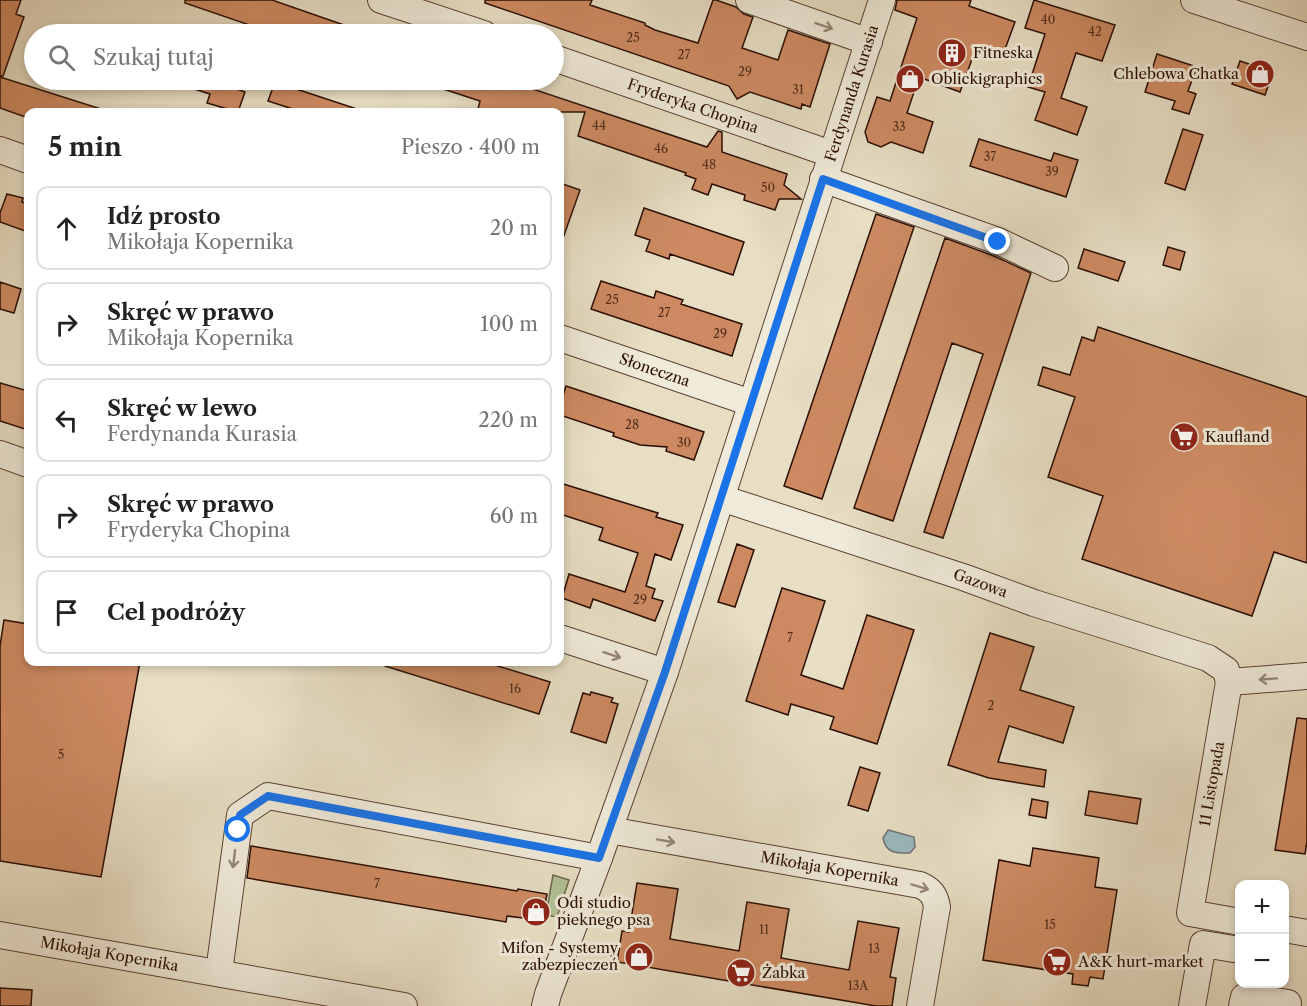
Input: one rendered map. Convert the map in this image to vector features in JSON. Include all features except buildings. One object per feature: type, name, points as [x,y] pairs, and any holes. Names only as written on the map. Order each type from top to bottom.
[{"type":"street","points":[[381,0],[454,24]]},
{"type":"street","points":[[749,0],[869,42]]},
{"type":"street","name":"Ferdynanda Kurasia","points":[[545,1006],[665,672],[882,0]]},
{"type":"street","points":[[1194,0],[1236,7],[1307,37]]},
{"type":"street","name":"Fryderyka Chopina","points":[[564,61],[831,154]]},
{"type":"street","points":[[0,150],[24,158]]},
{"type":"street","points":[[823,179],[998,242],[1055,268]]},
{"type":"street","name":"Słoneczna","points":[[564,339],[751,403]]},
{"type":"street","points":[[0,454],[24,463]]},
{"type":"street","name":"Gazowa","points":[[721,498],[963,577],[1034,603],[1208,658],[1226,670],[1229,681]]},
{"type":"street","points":[[564,639],[665,672]]},
{"type":"street","points":[[1229,681],[1307,676]]},
{"type":"street","name":"11 Listopada","points":[[1229,681],[1190,913],[1235,921]]},
{"type":"street","points":[[219,972],[240,815],[268,796],[599,858]]},
{"type":"street","name":"Mikołaja Kopernika","points":[[609,830],[920,885],[930,890],[935,897],[937,907],[920,1006]]},
{"type":"street","points":[[1289,930],[1307,933]]},
{"type":"street","name":"Mikołaja Kopernika","points":[[0,935],[404,1006]]},
{"type":"street","points":[[1192,1006],[1203,944],[1235,949]]},
{"type":"street","points":[[1242,1006],[1244,997],[1254,998],[1255,988]]},
{"type":"street","points":[[1262,1006],[1263,999],[1288,1003],[1287,1006]]},
{"type":"green space","points":[[553,875],[569,880],[557,917],[546,915]]},
{"type":"water","points":[[888,830],[914,837],[915,847],[910,853],[889,850],[883,838]]},
{"type":"place","name":"Fitneska","points":[[952,53]]},
{"type":"place","name":"Chlebowa Chatka","points":[[1260,74]]},
{"type":"place","name":"Oblickigraphics","points":[[910,79]]},
{"type":"place","name":"Kaufland","points":[[1184,437]]},
{"type":"place","name":"Odi studio pieknego psa","points":[[536,912]]},
{"type":"place","name":"Mifon - Systemy zabezpieczeń","points":[[639,957]]},
{"type":"place","name":"A&K hurt-market","points":[[1057,962]]},
{"type":"place","name":"Żabka","points":[[741,973]]},
{"type":"route","points":[[238,830],[240,815],[268,796],[599,858],[665,672],[823,179],[998,242]]}]
